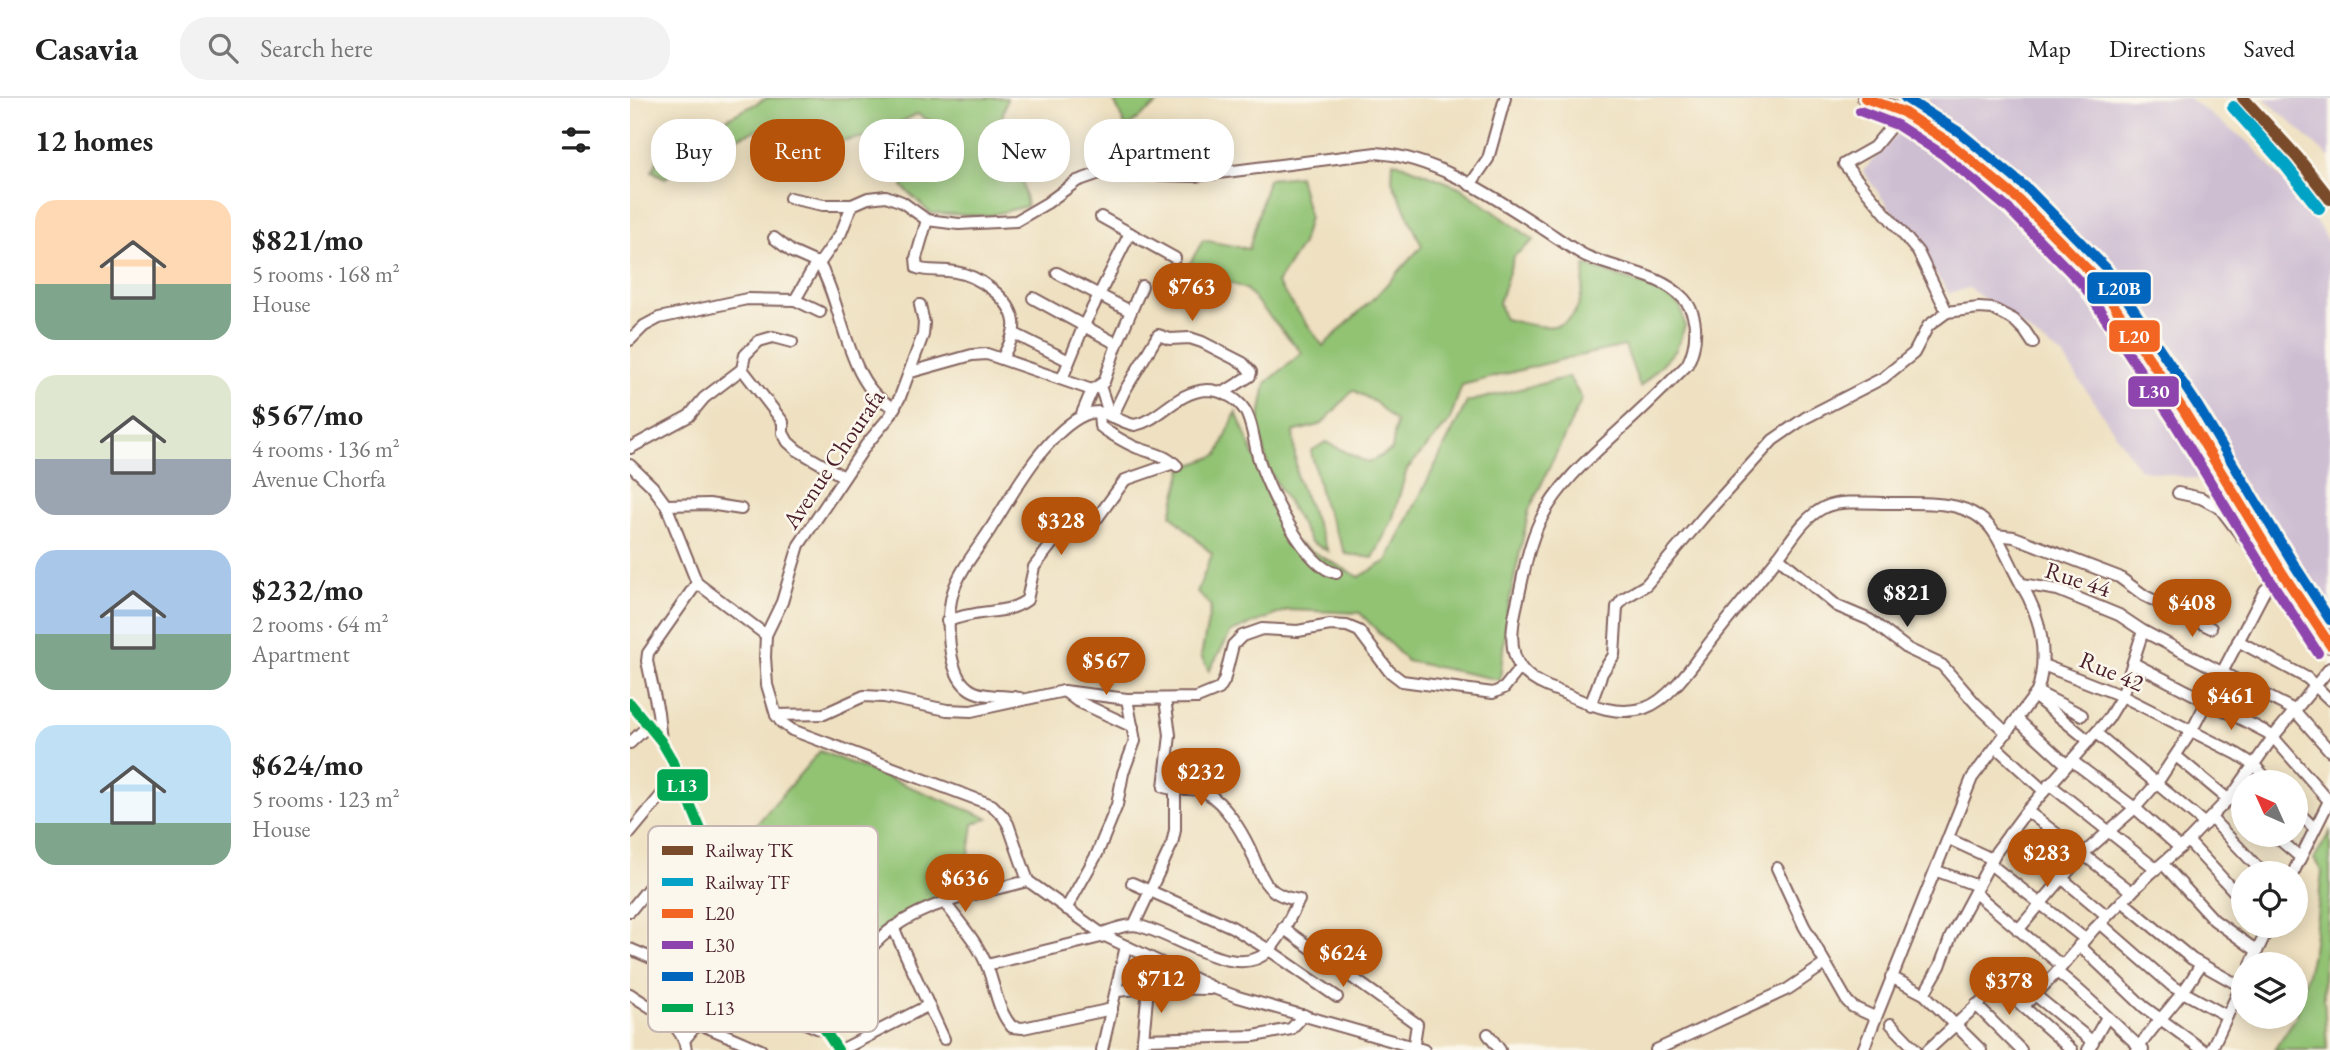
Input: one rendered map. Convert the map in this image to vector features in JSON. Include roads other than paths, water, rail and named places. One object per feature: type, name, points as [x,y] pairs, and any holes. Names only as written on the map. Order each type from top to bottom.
[{"type":"main road","points":[[1865,98],[1903,112],[1950,143],[2019,200],[2095,277],[2184,411],[2278,577],[2330,645]]},
{"type":"street","points":[[1470,184],[1488,159],[1505,98]]},
{"type":"street","points":[[1903,112],[1874,147],[1844,164],[1918,252],[1947,312]]},
{"type":"street","points":[[790,198],[811,203],[852,205],[868,198],[886,196],[902,202],[927,220],[959,224],[1016,221],[1077,181],[1100,173],[1194,176],[1376,153],[1405,158],[1470,184],[1584,255],[1671,288],[1686,301],[1692,316],[1696,336],[1694,352],[1687,365],[1587,460],[1559,491],[1541,519],[1530,547],[1513,623],[1514,658],[1520,668],[1536,682],[1590,706],[1632,711],[1657,702],[1696,661],[1799,528],[1828,506],[1909,503],[1962,507],[1978,515],[1996,535],[2032,604],[2039,625],[2043,665],[2036,694],[1972,778],[1937,871],[1863,1050]]},
{"type":"street","points":[[795,300],[841,233],[852,205]]},
{"type":"street","points":[[1101,217],[1175,258]]},
{"type":"street","points":[[927,220],[916,258],[917,268],[965,274],[986,285],[1011,313],[1014,324],[1013,334],[1002,359]]},
{"type":"street","points":[[1062,379],[1084,325],[1130,233]]},
{"type":"street","points":[[774,238],[792,252],[818,263],[862,378],[878,399],[895,407]]},
{"type":"street","points":[[1057,273],[1130,311]]},
{"type":"street","points":[[1022,699],[976,693],[965,686],[953,659],[947,621],[953,591],[962,572],[1045,447],[1081,416],[1096,388],[1104,382],[1142,286]]},
{"type":"street","points":[[1033,298],[1117,344]]},
{"type":"street","points":[[630,340],[649,323],[671,315],[747,299],[795,300],[820,312]]},
{"type":"street","name":"Avenue Chourafa","points":[[766,635],[782,602],[799,545],[895,407],[911,372],[923,335],[924,318],[920,305]]},
{"type":"street","points":[[1590,706],[1602,673],[1614,655],[1616,607],[1623,599],[1646,585],[1773,440],[1805,418],[1883,378],[1914,354],[1928,326],[1947,312],[1993,309],[2014,320],[2033,343]]},
{"type":"street","points":[[1013,334],[1069,361]]},
{"type":"street","points":[[947,621],[971,614],[1009,610],[1020,605],[1027,600],[1034,567],[1067,524],[1074,521],[1092,522],[1125,480],[1176,465],[1163,455],[1139,449],[1100,426],[1158,335],[1174,339],[1193,339],[1226,352],[1249,367],[1250,376],[1223,393]]},
{"type":"street","points":[[630,448],[684,419],[704,398],[742,369],[745,355],[760,341],[773,337],[792,342]]},
{"type":"street","points":[[911,372],[976,354],[1002,359],[1096,388]]},
{"type":"street","points":[[742,369],[780,417],[788,442],[844,477]]},
{"type":"street","points":[[1096,388],[1107,415]]},
{"type":"street","points":[[1081,416],[1107,415],[1138,425],[1184,395],[1207,390],[1223,393],[1245,409],[1263,472],[1306,550],[1322,568],[1336,573]]},
{"type":"street","points":[[630,466],[652,486],[666,505],[697,583],[766,635],[766,677],[776,715],[781,722],[792,730],[992,805],[1008,824],[1028,881],[1103,934],[1126,946],[1216,989],[1417,1049],[1417,1024],[1283,928]]},
{"type":"street","points":[[2018,930],[2083,853],[2135,808],[2157,783],[2191,732],[2265,590],[2278,577],[2220,509],[2201,498],[2178,493]]},
{"type":"street","points":[[666,505],[709,504],[741,509]]},
{"type":"street","points":[[1996,535],[2014,537],[2119,578],[2145,596],[2211,628]]},
{"type":"street","points":[[1778,557],[1838,606],[1870,620],[1908,649],[1942,665],[1976,704],[2007,733]]},
{"type":"street","points":[[661,741],[647,661],[648,653],[697,583]]},
{"type":"street","name":"Rue 44","points":[[2022,584],[2058,590],[2119,615],[2143,631],[2294,710],[2330,751]]},
{"type":"street","points":[[776,715],[824,715],[864,696],[971,711],[1064,691],[1128,699],[1197,698],[1219,689],[1235,643],[1245,634],[1262,629],[1298,631],[1330,625],[1350,627],[1363,634],[1395,678],[1410,684],[1493,693],[1508,685],[1520,668]]},
{"type":"street","points":[[1924,994],[1991,861],[2027,811],[2092,737],[2122,696],[2143,631]]},
{"type":"street","points":[[2238,641],[2307,678],[2330,700]]},
{"type":"street","points":[[2133,663],[2273,737],[2329,800],[2298,861]]},
{"type":"street","name":"Rue 42","points":[[2043,665],[2122,696],[2253,764],[2259,770]]},
{"type":"street","points":[[2249,770],[2294,710],[2330,668]]},
{"type":"street","points":[[1064,691],[1077,701],[1133,727]]},
{"type":"street","points":[[2036,694],[2082,715]]},
{"type":"street","points":[[2036,694],[2208,821],[2250,861]]},
{"type":"street","points":[[1066,909],[1097,854],[1112,818],[1134,744],[1128,699]]},
{"type":"street","points":[[987,965],[1134,925],[1230,961],[1257,958],[1269,950],[1299,900],[1279,895],[1263,881],[1244,838],[1211,796],[1202,790],[1175,790],[1163,785],[1170,738],[1165,699]]},
{"type":"street","points":[[630,703],[661,741],[679,774],[698,826]]},
{"type":"street","points":[[2018,720],[2069,762],[2184,845],[2231,890]]},
{"type":"street","points":[[630,743],[649,725]]},
{"type":"street","points":[[1996,747],[2046,788],[2159,866],[2214,920],[2258,951],[2264,938]]},
{"type":"street","points":[[2176,755],[2231,796]]},
{"type":"street","points":[[630,833],[679,774]]},
{"type":"street","points":[[1134,925],[1174,837],[1175,790]]},
{"type":"street","points":[[2023,1007],[2103,919],[2231,798]]},
{"type":"street","points":[[2027,811],[2132,892]]},
{"type":"street","points":[[2308,822],[2314,828]]},
{"type":"street","points":[[2009,834],[2062,878],[2172,986],[2227,1016]]},
{"type":"street","points":[[1949,839],[1991,861],[2082,942],[2159,1020],[2203,1050]]},
{"type":"street","points":[[2288,847],[2300,857]]},
{"type":"street","points":[[1777,867],[1825,964],[1853,1007],[1875,1017]]},
{"type":"street","points":[[1937,871],[1977,889],[2139,1049],[2200,965]]},
{"type":"street","points":[[878,941],[892,927],[913,913],[1028,881]]},
{"type":"street","points":[[1132,883],[1212,917],[1269,950],[1337,997]]},
{"type":"street","points":[[630,911],[648,889]]},
{"type":"street","points":[[2122,901],[2200,965],[2231,978]]},
{"type":"street","points":[[945,903],[979,950],[987,965],[997,999],[1012,1027],[1023,1028],[1112,1009]]},
{"type":"street","points":[[892,927],[944,1039]]},
{"type":"street","points":[[1102,1050],[1126,946]]},
{"type":"street","points":[[630,949],[648,957]]},
{"type":"street","points":[[1656,1050],[1788,989],[1825,964]]},
{"type":"street","points":[[1891,977],[1924,994],[1981,1050]]},
{"type":"street","points":[[1928,1050],[1999,985],[2072,1050]]},
{"type":"street","points":[[1148,988],[1143,1044],[1254,1036],[1291,1029],[1304,1015]]},
{"type":"street","points":[[1117,991],[1148,988],[1216,989]]},
{"type":"street","points":[[630,994],[648,1007]]},
{"type":"street","points":[[2035,995],[2090,1046],[2107,1017]]},
{"type":"street","points":[[878,1028],[929,1005]]},
{"type":"street","points":[[1976,1005],[2021,1050]]},
{"type":"street","points":[[2211,1050],[2231,1007]]},
{"type":"street","points":[[1891,1024],[1916,1050]]},
{"type":"street","points":[[719,1032],[761,1050]]},
{"type":"street","points":[[825,1032],[834,1048],[869,1032]]},
{"type":"street","points":[[1488,1034],[1500,1050]]},
{"type":"rail line","name":"TK","points":[[2243,98],[2297,157],[2330,199]]},
{"type":"rail line","name":"TF","points":[[2233,107],[2286,166],[2319,208]]}]
